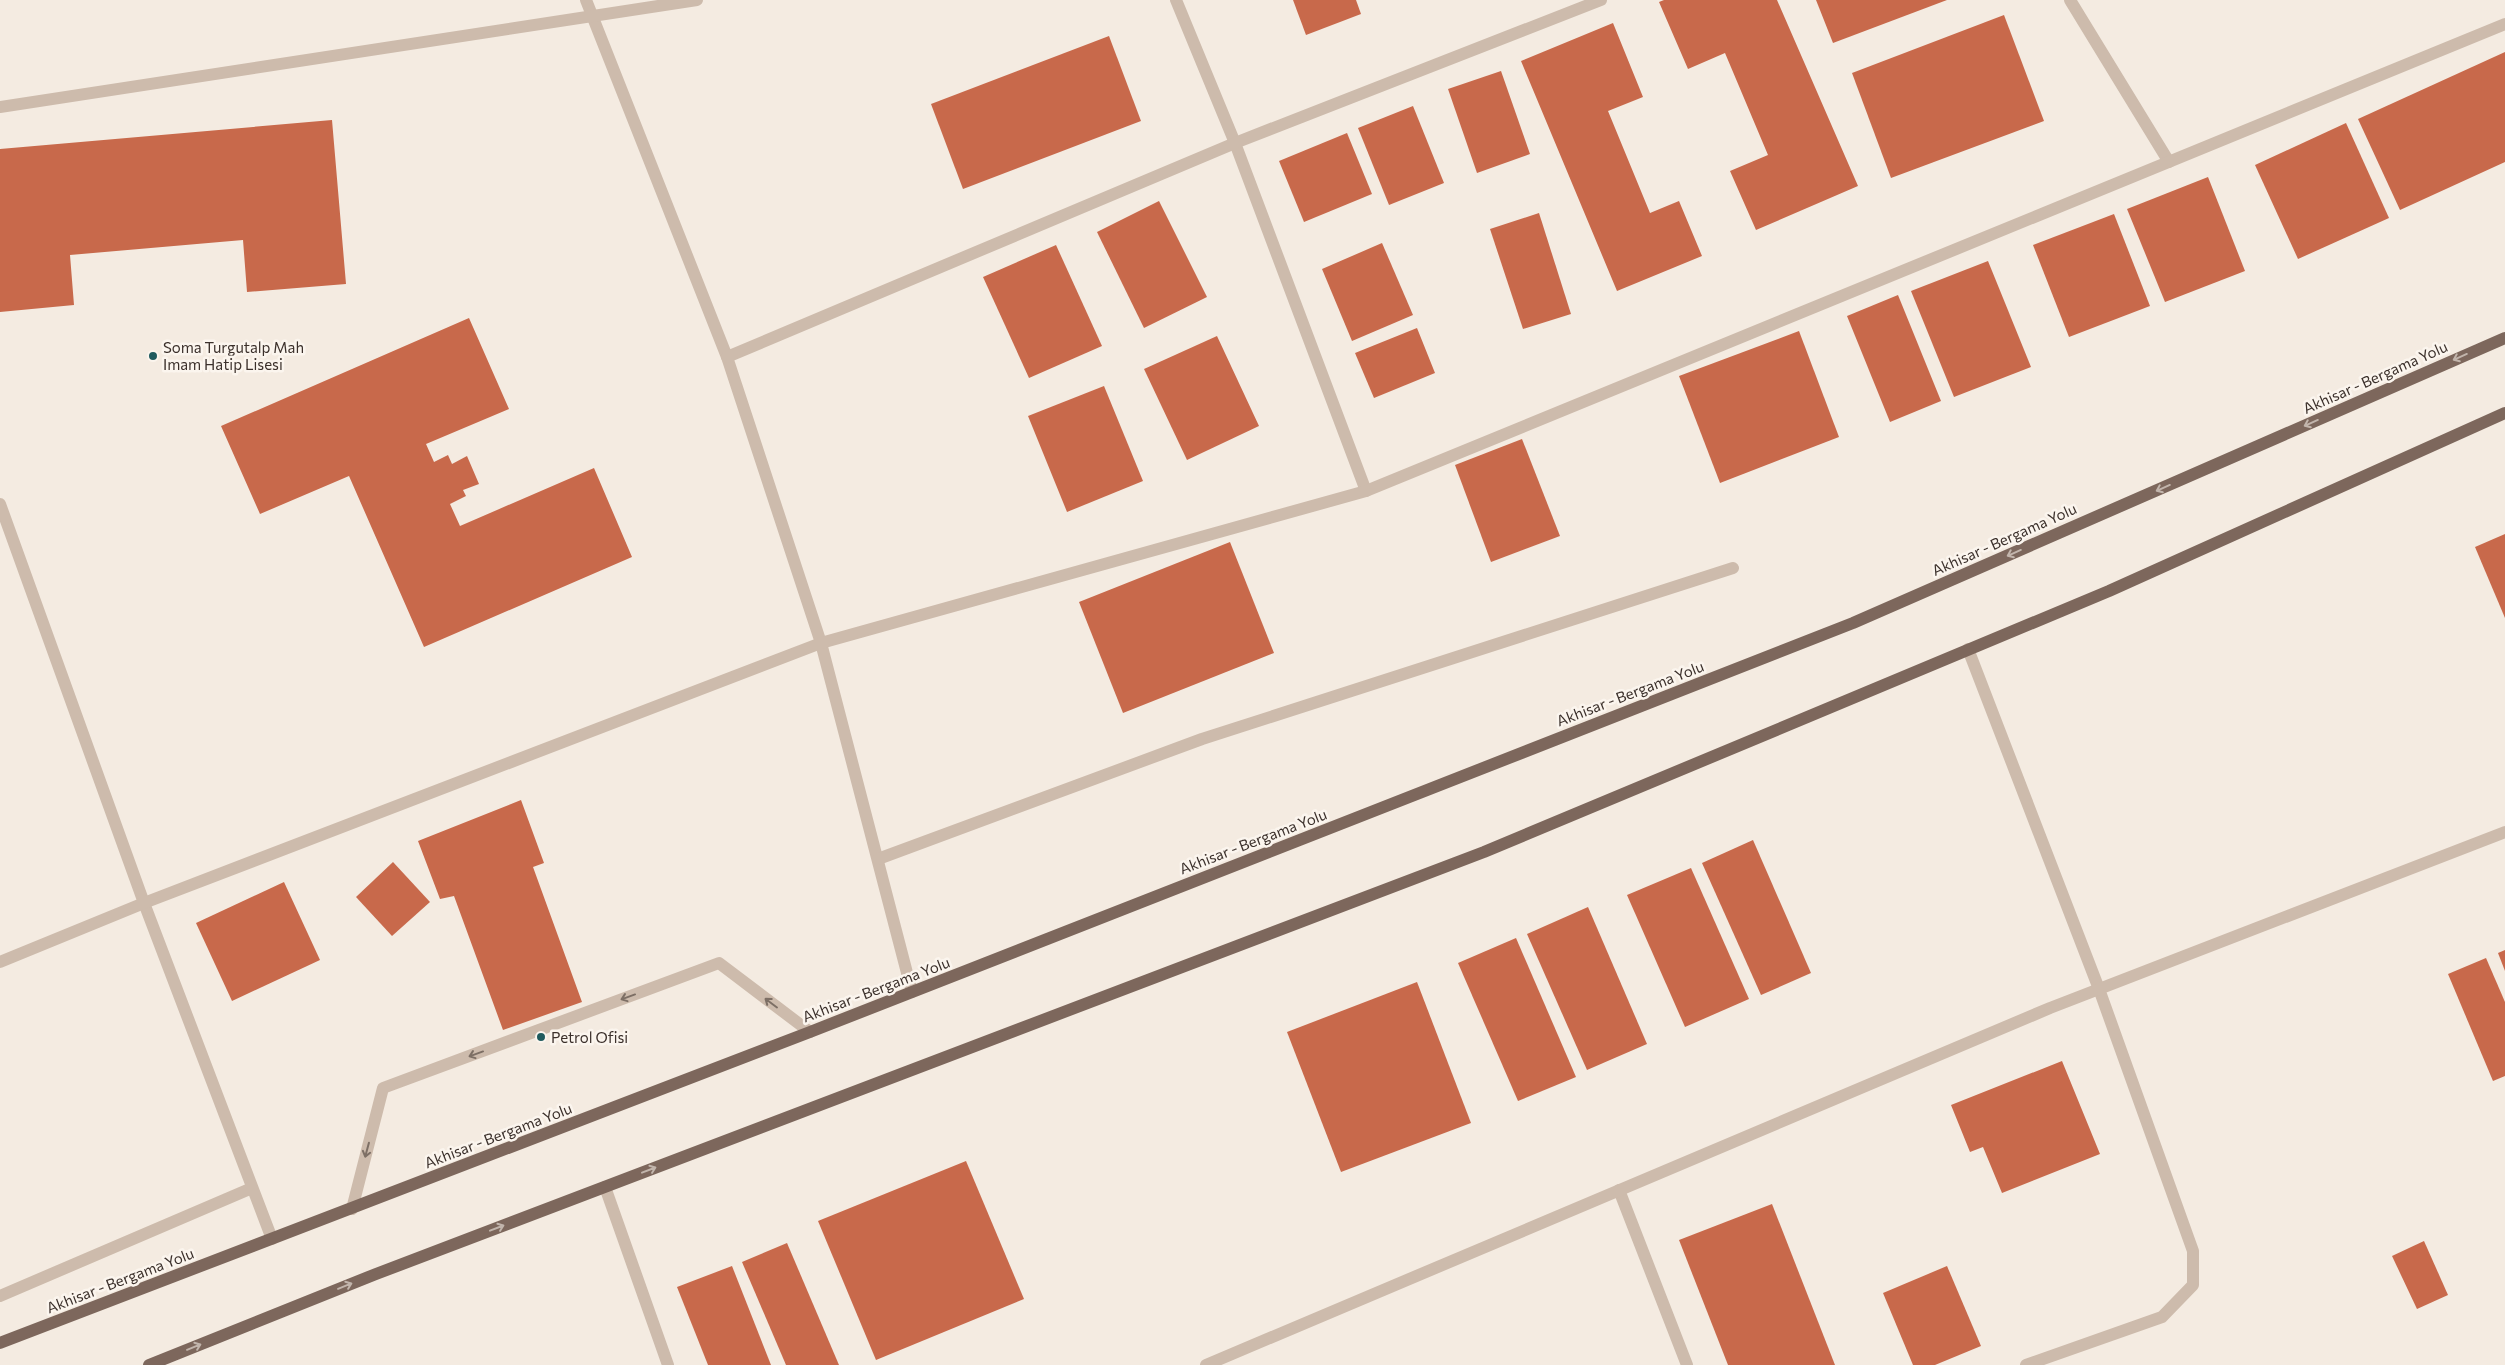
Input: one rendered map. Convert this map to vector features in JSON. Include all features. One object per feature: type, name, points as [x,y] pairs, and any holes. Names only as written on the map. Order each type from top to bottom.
[{"type":"main road","name":"Akhisar - Bergama Yolu","points":[[0,1342],[272,1240],[810,1032],[1853,623],[2505,338]]},
{"type":"main road","points":[[149,1365],[376,1274],[1484,852],[2110,591],[2505,413]]},
{"type":"street","points":[[586,0],[591,17],[727,357],[821,643],[912,992]]},
{"type":"street","points":[[0,107],[697,0]]},
{"type":"street","points":[[1176,0],[1235,143],[1366,491]]},
{"type":"street","points":[[727,357],[1235,143],[1600,0]]},
{"type":"street","points":[[2070,0],[2169,162]]},
{"type":"street","points":[[0,962],[144,903],[821,643],[1366,491],[2505,24]]},
{"type":"street","points":[[0,504],[144,903],[272,1240]]},
{"type":"street","points":[[878,859],[1202,738],[1733,568]]},
{"type":"street","points":[[1968,649],[2100,989],[2193,1251],[2193,1285],[2162,1317],[2026,1365]]},
{"type":"street","points":[[1206,1365],[2100,989],[2505,832]]},
{"type":"street","points":[[352,1208],[383,1088],[719,963],[810,1032]]},
{"type":"street","points":[[605,1187],[668,1365]]},
{"type":"street","points":[[0,1296],[252,1188]]},
{"type":"street","points":[[1619,1190],[1686,1365]]},
{"type":"building","points":[[1293,0],[1356,0],[1361,14],[1306,35]]},
{"type":"building","points":[[1664,0],[1777,0],[1858,186],[1756,230],[1730,171],[1768,155],[1725,53],[1688,69],[1659,2]]},
{"type":"building","points":[[1816,0],[1947,0],[1833,43]]},
{"type":"building","points":[[2004,15],[2044,121],[1891,178],[1852,73]]},
{"type":"building","points":[[1613,23],[1643,97],[1608,111],[1650,213],[1679,201],[1702,256],[1617,291],[1521,61]]},
{"type":"building","points":[[1109,36],[1141,121],[963,189],[931,104]]},
{"type":"building","points":[[2505,52],[2505,162],[2400,210],[2358,119]]},
{"type":"building","points":[[1501,71],[1530,154],[1477,173],[1448,89]]},
{"type":"building","points":[[1413,106],[1444,183],[1389,205],[1358,128]]},
{"type":"building","points":[[332,120],[346,284],[247,292],[243,240],[70,255],[74,305],[0,312],[0,149]]},
{"type":"building","points":[[2346,123],[2389,218],[2298,259],[2255,165]]},
{"type":"building","points":[[1347,133],[1372,194],[1304,222],[1279,161]]},
{"type":"building","points":[[2208,177],[2245,271],[2165,302],[2127,209]]},
{"type":"building","points":[[1159,201],[1207,297],[1144,328],[1097,232]]},
{"type":"building","points":[[1539,213],[1571,314],[1523,329],[1490,229]]},
{"type":"building","points":[[2114,214],[2150,306],[2069,337],[2033,245]]},
{"type":"building","points":[[1382,243],[1413,315],[1352,341],[1322,269]]},
{"type":"building","points":[[1056,245],[1102,346],[1029,378],[983,277]]},
{"type":"building","points":[[1988,261],[2031,367],[1954,397],[1911,291]]},
{"type":"building","points":[[1898,295],[1941,401],[1890,422],[1847,316]]},
{"type":"building","points":[[469,318],[509,409],[426,444],[434,462],[448,455],[452,464],[467,456],[479,484],[463,490],[466,496],[450,504],[460,526],[594,468],[632,557],[424,647],[349,476],[260,514],[221,426]]},
{"type":"building","points":[[1417,328],[1435,373],[1374,398],[1355,353]]},
{"type":"building","points":[[1799,331],[1839,437],[1720,483],[1679,376]]},
{"type":"building","points":[[1217,336],[1259,426],[1187,460],[1144,369]]},
{"type":"building","points":[[1104,386],[1143,481],[1067,512],[1028,416]]},
{"type":"building","points":[[1522,439],[1560,536],[1491,562],[1455,465]]},
{"type":"building","points":[[2505,534],[2505,618],[2475,547]]},
{"type":"building","points":[[1230,542],[1274,653],[1123,713],[1079,602]]},
{"type":"building","points":[[521,800],[544,863],[533,867],[582,1002],[503,1030],[454,896],[440,899],[418,841]]},
{"type":"building","points":[[1753,840],[1811,973],[1761,995],[1702,863]]},
{"type":"building","points":[[393,862],[430,902],[392,936],[356,897]]},
{"type":"building","points":[[1691,868],[1749,999],[1685,1027],[1627,895]]},
{"type":"building","points":[[284,882],[320,960],[232,1001],[196,923]]},
{"type":"building","points":[[1588,907],[1647,1044],[1587,1070],[1527,934]]},
{"type":"building","points":[[1516,938],[1576,1077],[1518,1101],[1458,963]]},
{"type":"building","points":[[2505,950],[2505,971],[2498,953]]},
{"type":"building","points":[[2486,958],[2505,1002],[2505,1076],[2493,1081],[2448,974]]},
{"type":"building","points":[[1417,982],[1471,1123],[1341,1172],[1287,1032]]},
{"type":"building","points":[[2062,1061],[2100,1154],[2002,1193],[1983,1147],[1970,1152],[1951,1105]]},
{"type":"building","points":[[966,1161],[1024,1299],[876,1360],[818,1221]]},
{"type":"building","points":[[1772,1204],[1835,1365],[1728,1365],[1679,1240]]},
{"type":"building","points":[[2424,1241],[2448,1295],[2417,1309],[2392,1256]]},
{"type":"building","points":[[787,1243],[839,1365],[786,1365],[742,1262]]},
{"type":"building","points":[[732,1266],[771,1365],[708,1365],[677,1287]]},
{"type":"building","points":[[1947,1266],[1981,1346],[1935,1365],[1913,1365],[1883,1293]]},
{"type":"place","name":"Soma Turgutalp Mah Imam Hatip Lisesi","points":[[153,356]]},
{"type":"place","name":"Petrol Ofisi","points":[[541,1037]]}]
